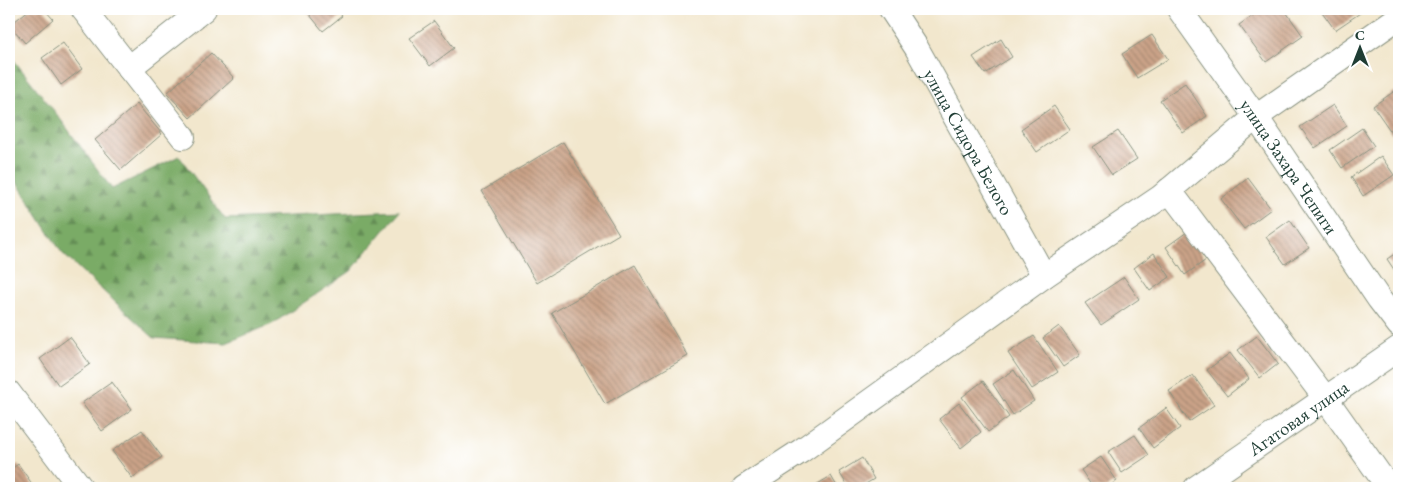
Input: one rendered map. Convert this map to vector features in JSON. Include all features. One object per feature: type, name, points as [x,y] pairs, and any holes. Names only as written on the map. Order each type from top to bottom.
[{"type":"street","points":[[83,9],[183,138]]},
{"type":"street","points":[[129,68],[204,9]]},
{"type":"street","name":"улица Сидора Белого","points":[[891,9],[916,47],[1044,276]]},
{"type":"street","name":"улица Захара Чепиги","points":[[1179,9],[1256,117],[1379,299],[1399,325]]},
{"type":"street","points":[[744,488],[801,451],[1044,276],[1169,190],[1256,117],[1399,17]]},
{"type":"street","points":[[1169,190],[1326,399],[1389,488]]},
{"type":"street","name":"Агатовая улица","points":[[1196,488],[1399,348]]},
{"type":"street","points":[[9,394],[81,488]]},
{"type":"green space","points":[[9,54],[112,189],[179,156],[225,219],[400,211],[351,271],[272,324],[226,343],[154,338],[62,253],[9,170]]},
{"type":"building","points":[[30,9],[44,9],[53,19],[25,43],[10,25]]},
{"type":"building","points":[[305,9],[336,9],[342,16],[323,31]]},
{"type":"building","points":[[1262,9],[1284,9],[1303,36],[1266,62],[1239,25]]},
{"type":"building","points":[[1320,9],[1366,9],[1335,30]]},
{"type":"building","points":[[434,21],[454,48],[430,66],[409,38]]},
{"type":"building","points":[[1152,35],[1168,59],[1137,78],[1122,54]]},
{"type":"building","points":[[1001,39],[1012,57],[985,74],[973,57]]},
{"type":"building","points":[[63,43],[82,69],[61,85],[42,58]]},
{"type":"building","points":[[211,53],[234,78],[190,118],[167,93]]},
{"type":"building","points":[[1185,83],[1207,116],[1183,133],[1160,100]]},
{"type":"building","points":[[1399,88],[1399,136],[1396,139],[1373,106]]},
{"type":"building","points":[[137,104],[162,134],[121,170],[95,140]]},
{"type":"building","points":[[1333,105],[1347,126],[1315,148],[1300,127]]},
{"type":"building","points":[[1054,106],[1070,129],[1037,152],[1021,129]]},
{"type":"building","points":[[1362,128],[1374,146],[1342,168],[1330,150]]},
{"type":"building","points":[[1118,131],[1137,159],[1112,175],[1093,147]]},
{"type":"building","points":[[563,142],[619,234],[537,283],[482,191]]},
{"type":"building","points":[[1381,156],[1394,175],[1363,196],[1351,177]]},
{"type":"building","points":[[1248,178],[1271,209],[1244,229],[1221,199]]},
{"type":"building","points":[[1290,220],[1309,248],[1285,264],[1266,237]]},
{"type":"building","points":[[1187,232],[1206,260],[1185,275],[1166,247]]},
{"type":"building","points":[[1399,251],[1399,277],[1387,259]]},
{"type":"building","points":[[1154,253],[1170,277],[1150,291],[1134,268]]},
{"type":"building","points":[[635,265],[688,356],[605,404],[552,313]]},
{"type":"building","points":[[1124,277],[1139,299],[1101,325],[1085,303]]},
{"type":"building","points":[[1059,326],[1080,355],[1063,367],[1043,338]]},
{"type":"building","points":[[1034,336],[1058,372],[1032,389],[1008,353]]},
{"type":"building","points":[[1257,336],[1278,364],[1260,378],[1238,350]]},
{"type":"building","points":[[70,337],[90,364],[59,386],[40,359]]},
{"type":"building","points":[[1230,353],[1249,379],[1227,396],[1207,370]]},
{"type":"building","points":[[1014,370],[1034,401],[1013,415],[993,384]]},
{"type":"building","points":[[1193,375],[1214,405],[1189,422],[1169,391]]},
{"type":"building","points":[[983,381],[1009,417],[988,432],[962,397]]},
{"type":"building","points":[[112,382],[132,409],[102,431],[82,403]]},
{"type":"building","points":[[959,403],[981,432],[961,448],[939,419]]},
{"type":"building","points":[[1166,408],[1180,428],[1153,448],[1139,428]]},
{"type":"building","points":[[142,430],[162,457],[132,478],[112,451]]},
{"type":"building","points":[[1135,435],[1149,455],[1122,473],[1108,452]]},
{"type":"building","points":[[1101,457],[1117,481],[1106,488],[1093,488],[1081,470]]},
{"type":"building","points":[[862,458],[874,479],[859,488],[849,488],[839,472]]},
{"type":"building","points":[[18,464],[35,488],[9,488],[9,471]]},
{"type":"building","points":[[831,476],[838,488],[811,488]]}]
